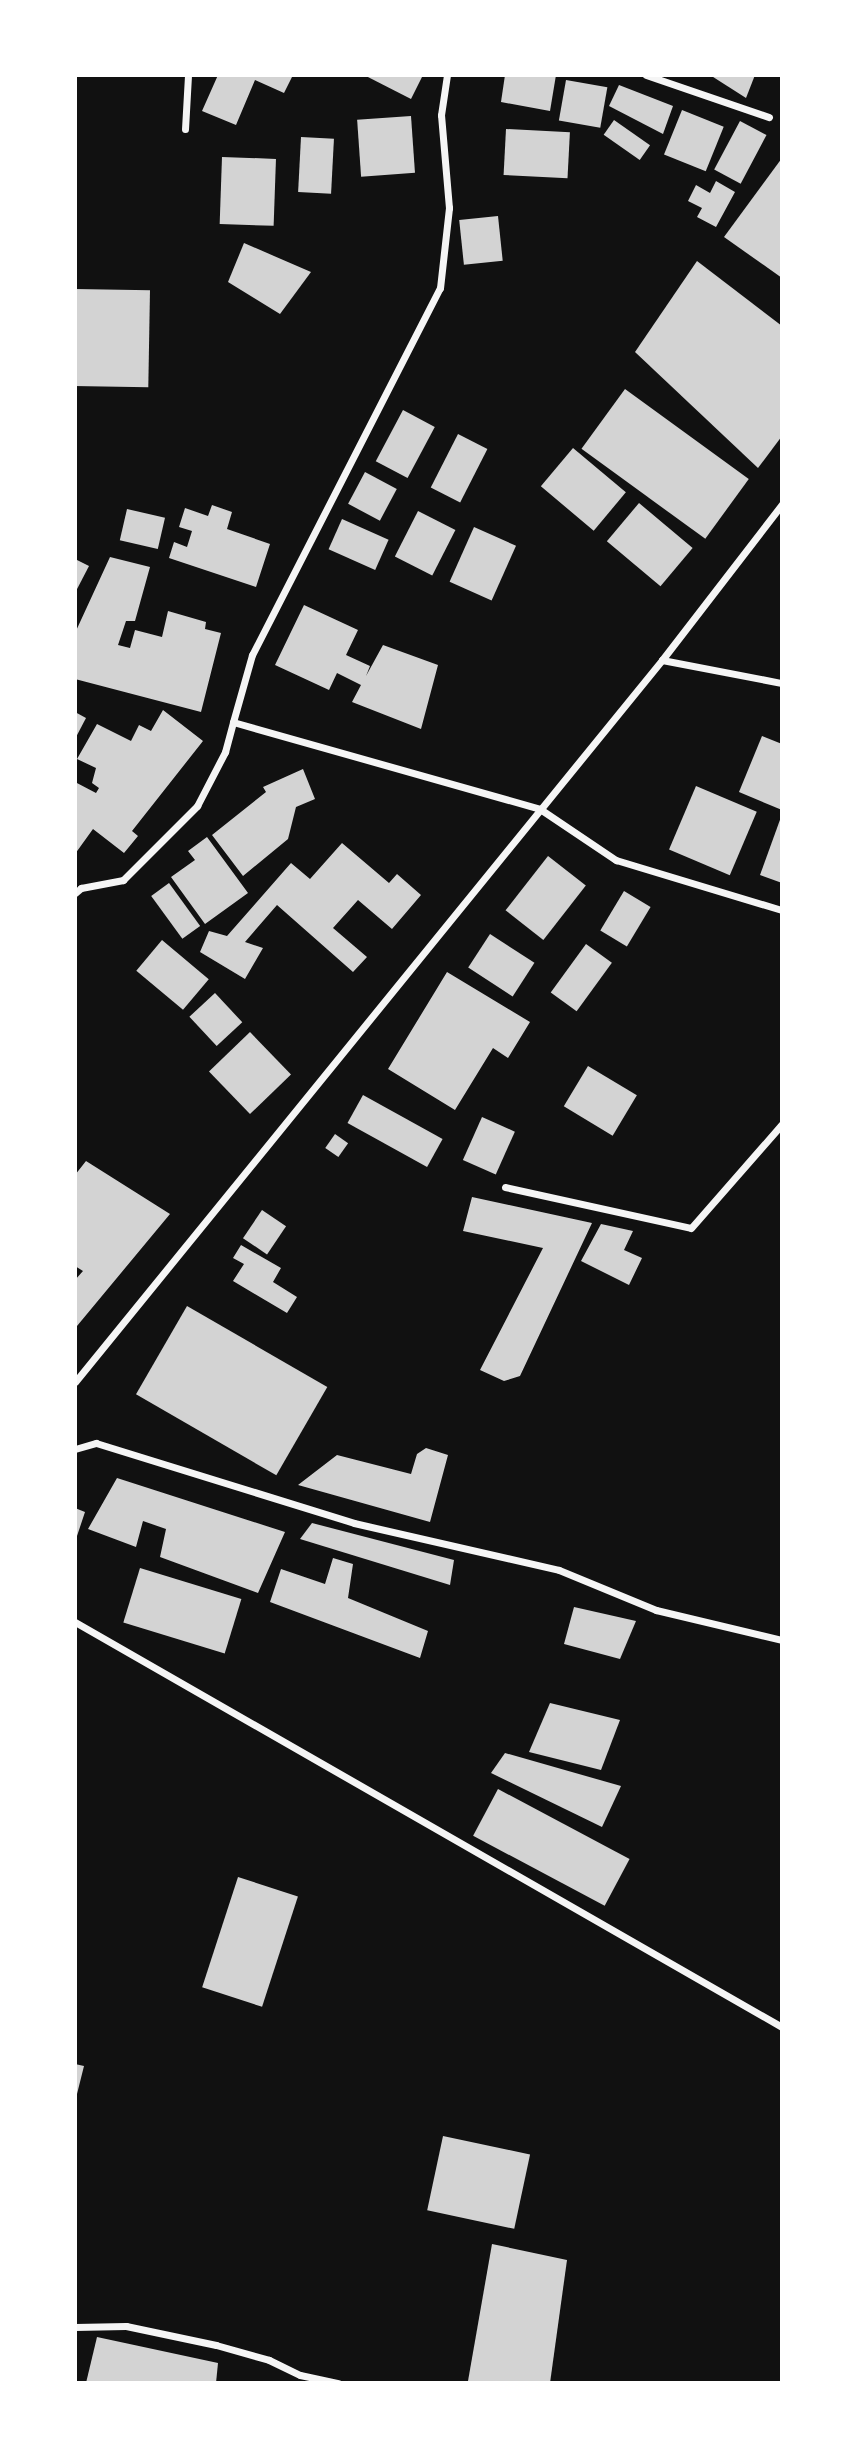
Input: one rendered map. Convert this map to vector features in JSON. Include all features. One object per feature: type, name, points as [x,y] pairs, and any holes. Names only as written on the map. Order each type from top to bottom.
[{"type":"street","points":[[185,129],[188,75]]},
{"type":"street","points":[[77,888],[123,880],[197,806],[225,752],[251,655],[440,288],[449,208],[441,114],[447,75]]},
{"type":"street","points":[[646,75],[769,117]]},
{"type":"street","points":[[75,1382],[662,660],[782,504]]},
{"type":"street","points":[[662,660],[782,683]]},
{"type":"street","points":[[233,722],[540,808],[616,860],[782,910]]},
{"type":"street","points":[[505,1187],[691,1228],[782,1125]]},
{"type":"street","points":[[75,1449],[96,1443],[354,1523],[559,1570],[656,1610],[782,1640]]},
{"type":"street","points":[[75,1622],[782,2027]]},
{"type":"street","points":[[75,2327],[127,2326],[216,2345],[269,2360],[300,2375],[338,2383]]},
{"type":"building","points":[[218,75],[293,75],[284,93],[255,80],[236,125],[202,111]]},
{"type":"building","points":[[364,75],[423,75],[411,99]]},
{"type":"building","points":[[505,75],[556,75],[550,111],[501,102]]},
{"type":"building","points":[[710,75],[755,75],[746,98]]},
{"type":"building","points":[[566,80],[607,87],[600,128],[559,120]]},
{"type":"building","points":[[619,85],[673,106],[663,134],[609,106]]},
{"type":"building","points":[[682,110],[724,127],[706,171],[664,155]]},
{"type":"building","points":[[411,116],[415,173],[361,177],[357,120]]},
{"type":"building","points":[[614,120],[650,145],[640,160],[604,135]]},
{"type":"building","points":[[740,121],[766,135],[741,184],[714,170]]},
{"type":"building","points":[[506,129],[570,132],[568,178],[504,175]]},
{"type":"building","points":[[301,137],[334,139],[331,194],[298,192]]},
{"type":"building","points":[[222,157],[276,159],[274,226],[220,224]]},
{"type":"building","points":[[782,158],[782,278],[724,237]]},
{"type":"building","points":[[716,181],[735,192],[716,227],[697,217],[702,208],[688,201],[696,185],[710,193]]},
{"type":"building","points":[[498,216],[503,261],[464,265],[459,220]]},
{"type":"building","points":[[244,243],[311,272],[280,314],[228,282]]},
{"type":"building","points":[[697,261],[782,326],[782,436],[758,468],[635,352]]},
{"type":"building","points":[[75,289],[150,290],[148,387],[75,386]]},
{"type":"building","points":[[625,389],[749,479],[705,539],[582,449]]},
{"type":"building","points":[[403,410],[435,427],[408,478],[376,461]]},
{"type":"building","points":[[458,434],[487,449],[460,502],[431,487]]},
{"type":"building","points":[[573,448],[626,492],[594,531],[541,486]]},
{"type":"building","points":[[365,472],[397,489],[380,521],[348,504]]},
{"type":"building","points":[[639,503],[693,548],[660,586],[607,541]]},
{"type":"building","points":[[212,505],[232,512],[227,529],[270,544],[256,587],[169,558],[174,542],[187,547],[192,531],[179,527],[185,508],[208,516]]},
{"type":"building","points":[[127,509],[165,518],[158,549],[120,540]]},
{"type":"building","points":[[418,511],[455,530],[432,576],[395,556]]},
{"type":"building","points":[[342,519],[389,540],[375,570],[329,549]]},
{"type":"building","points":[[474,527],[516,546],[492,601],[450,582]]},
{"type":"building","points":[[110,557],[150,567],[135,621],[126,621],[118,645],[130,648],[135,630],[162,637],[168,611],[206,622],[205,629],[221,633],[201,712],[75,679],[75,633]]},
{"type":"building","points":[[75,559],[89,566],[75,593]]},
{"type":"building","points":[[304,605],[358,630],[346,655],[370,666],[366,676],[383,645],[438,665],[421,729],[352,702],[361,685],[337,673],[329,690],[275,665]]},
{"type":"building","points":[[163,710],[203,741],[132,831],[138,836],[124,853],[93,829],[75,854],[75,782],[96,793],[99,788],[92,783],[96,768],[77,759],[97,724],[131,741],[139,725],[151,731]]},
{"type":"building","points":[[75,712],[86,718],[75,739]]},
{"type":"building","points":[[762,736],[782,744],[782,810],[739,792]]},
{"type":"building","points":[[303,769],[315,799],[296,807],[288,839],[243,876],[212,835],[266,792],[263,787]]},
{"type":"building","points":[[696,786],[757,812],[730,875],[669,850]]},
{"type":"building","points":[[782,817],[782,883],[760,875]]},
{"type":"building","points":[[207,837],[248,893],[205,924],[171,877],[195,860],[188,851]]},
{"type":"building","points":[[342,843],[389,883],[397,874],[421,895],[392,929],[358,900],[333,928],[367,957],[353,972],[277,905],[245,942],[263,948],[245,979],[200,952],[209,931],[227,936],[291,863],[310,879]]},
{"type":"building","points":[[548,856],[586,886],[543,940],[506,910]]},
{"type":"building","points":[[169,883],[200,926],[182,939],[151,896]]},
{"type":"building","points":[[624,891],[651,907],[627,946],[600,930]]},
{"type":"building","points":[[490,934],[534,963],[513,996],[468,968]]},
{"type":"building","points":[[162,940],[209,979],[183,1010],[136,971]]},
{"type":"building","points":[[586,944],[612,963],[577,1011],[551,993]]},
{"type":"building","points":[[447,972],[530,1022],[508,1058],[493,1048],[455,1110],[388,1069]]},
{"type":"building","points":[[215,993],[242,1022],[217,1046],[189,1017]]},
{"type":"building","points":[[250,1032],[291,1074],[250,1114],[209,1072]]},
{"type":"building","points":[[588,1066],[637,1095],[613,1136],[564,1106]]},
{"type":"building","points":[[363,1095],[443,1139],[427,1167],[347,1123]]},
{"type":"building","points":[[482,1117],[515,1132],[496,1175],[463,1160]]},
{"type":"building","points":[[335,1134],[348,1143],[338,1157],[325,1148]]},
{"type":"building","points":[[86,1161],[170,1214],[77,1326],[75,1280],[83,1271],[75,1266],[75,1175]]},
{"type":"building","points":[[472,1197],[592,1223],[520,1376],[504,1381],[480,1370],[543,1248],[463,1231]]},
{"type":"building","points":[[262,1210],[286,1226],[267,1254],[243,1238]]},
{"type":"building","points":[[601,1224],[633,1231],[624,1250],[642,1258],[629,1285],[581,1261]]},
{"type":"building","points":[[241,1245],[281,1268],[273,1282],[297,1297],[287,1313],[233,1281],[244,1264],[233,1258]]},
{"type":"building","points":[[187,1306],[327,1387],[276,1475],[136,1394]]},
{"type":"building","points":[[426,1448],[448,1455],[430,1522],[298,1485],[337,1455],[411,1474],[417,1454]]},
{"type":"building","points":[[117,1478],[285,1532],[258,1593],[160,1557],[166,1529],[143,1521],[136,1547],[88,1529]]},
{"type":"building","points":[[75,1508],[85,1512],[76,1539],[75,1539]]},
{"type":"building","points":[[312,1523],[454,1560],[450,1585],[300,1539]]},
{"type":"building","points":[[333,1558],[353,1564],[348,1598],[428,1631],[420,1658],[270,1602],[281,1569],[325,1584]]},
{"type":"building","points":[[140,1568],[241,1599],[225,1654],[123,1623]]},
{"type":"building","points":[[574,1607],[636,1621],[620,1659],[564,1644]]},
{"type":"building","points":[[550,1703],[620,1720],[601,1770],[529,1752]]},
{"type":"building","points":[[505,1753],[621,1786],[602,1827],[491,1773]]},
{"type":"building","points":[[498,1789],[630,1859],[605,1906],[473,1836]]},
{"type":"building","points":[[238,1877],[298,1896],[262,2007],[202,1987]]},
{"type":"building","points":[[75,2064],[84,2066],[76,2098],[75,2098]]},
{"type":"building","points":[[443,2136],[530,2155],[514,2229],[427,2210]]},
{"type":"building","points":[[492,2244],[567,2260],[550,2383],[468,2381]]},
{"type":"building","points":[[97,2337],[218,2363],[216,2383],[86,2383]]}]
